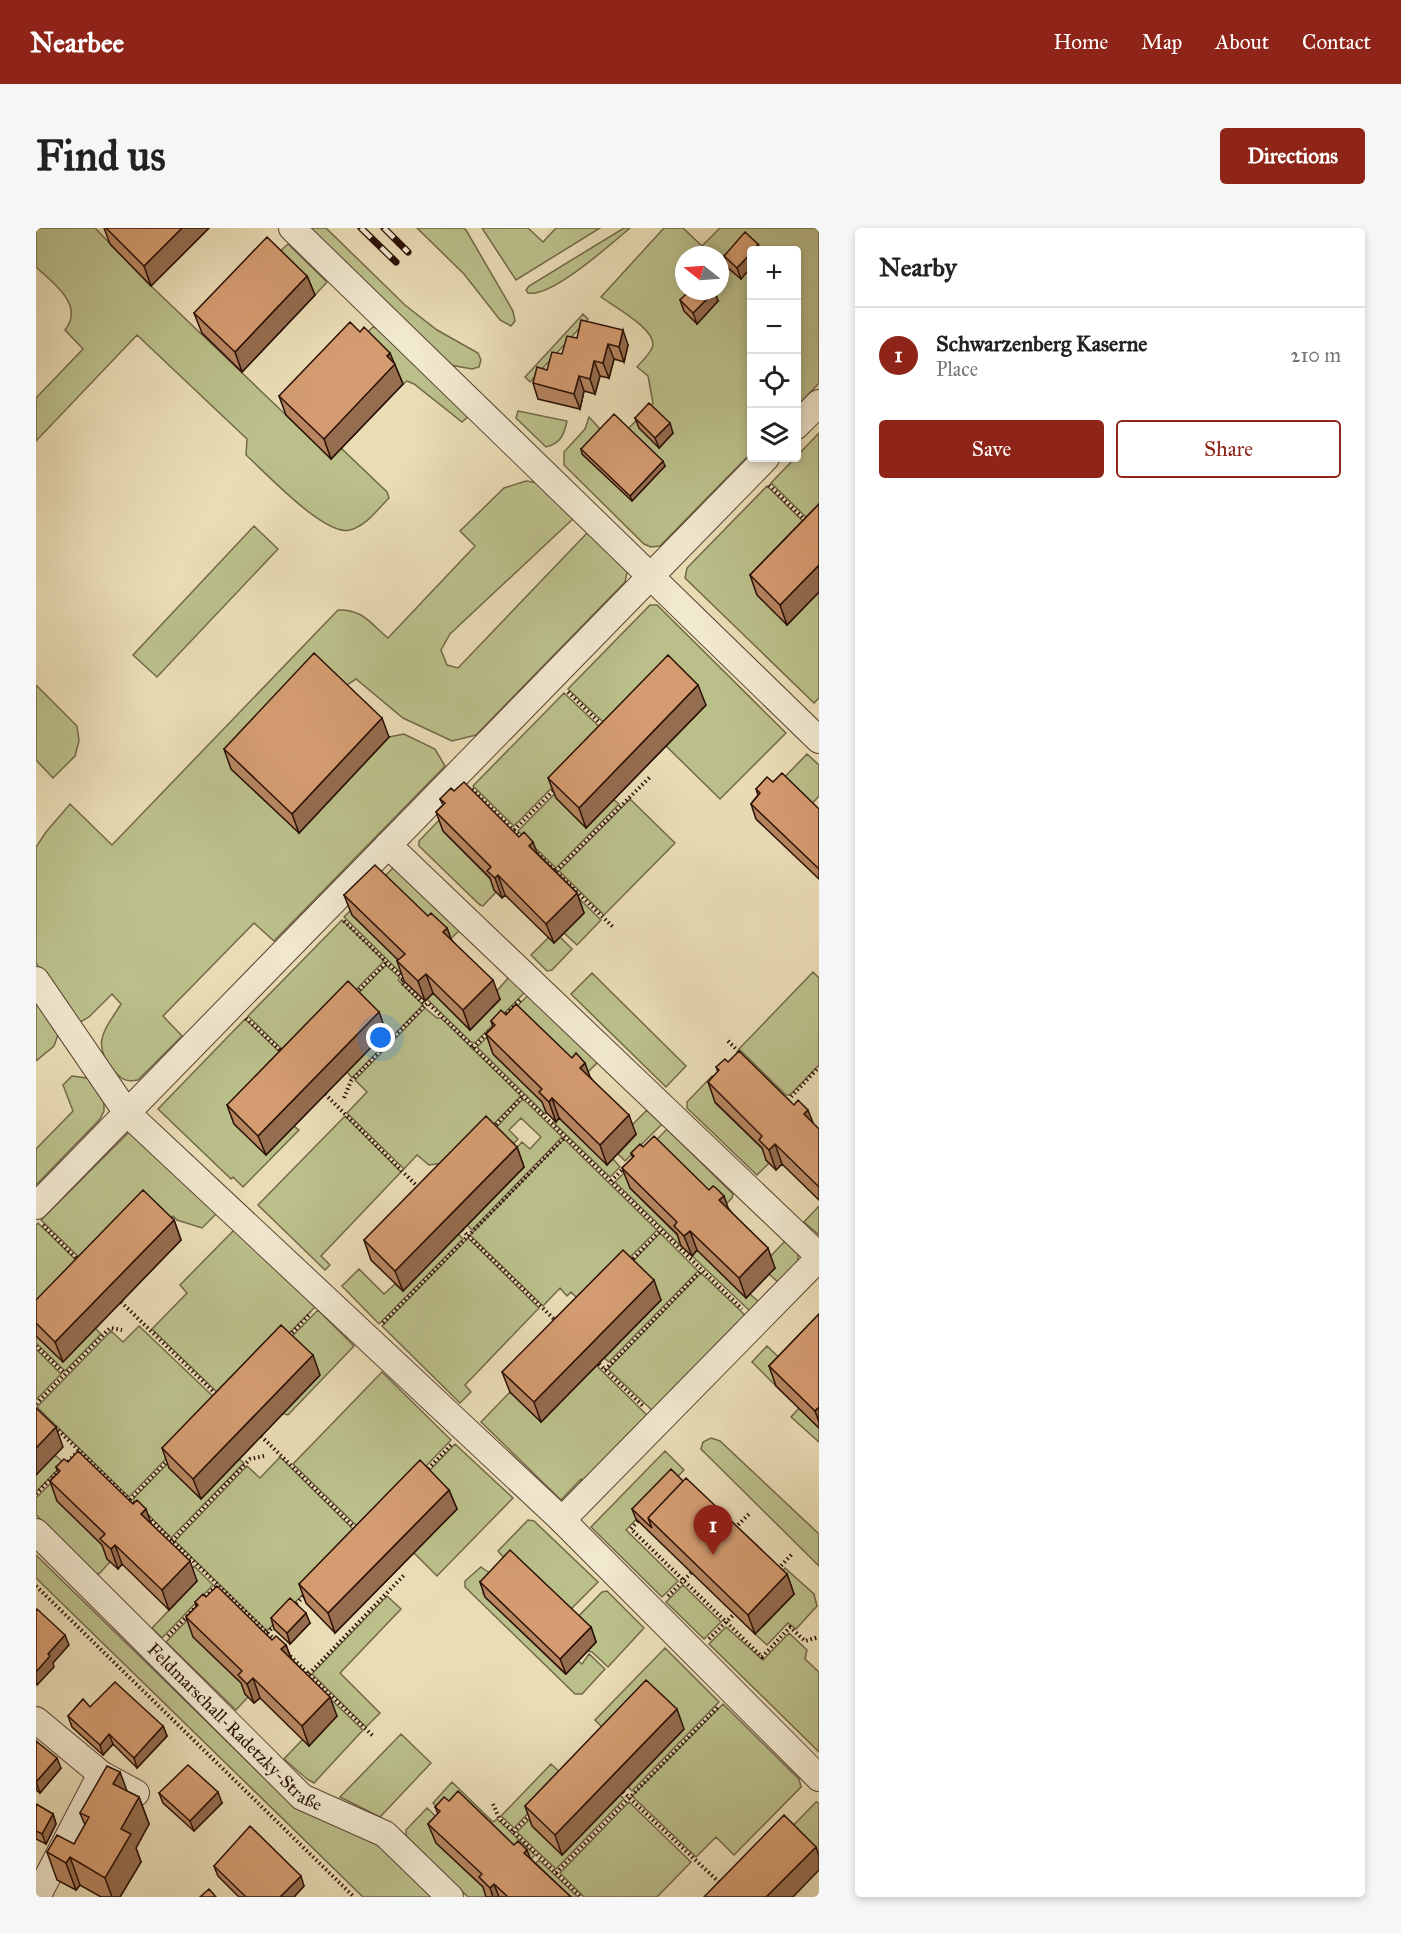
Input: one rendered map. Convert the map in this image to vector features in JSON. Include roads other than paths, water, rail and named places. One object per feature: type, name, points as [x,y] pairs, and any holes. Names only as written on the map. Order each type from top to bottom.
[{"type":"street","points":[[292,228],[819,740]]},
{"type":"street","points":[[801,421],[819,403]]},
{"type":"street","points":[[36,1206],[760,464]]},
{"type":"street","points":[[388,845],[819,1257],[562,1520]]},
{"type":"street","points":[[36,980],[127,1113],[562,1520],[819,1778]]},
{"type":"street","name":"Feldmarschall-Radetzky-Straße","points":[[36,1532],[302,1797],[385,1834],[450,1897]]},
{"type":"street","points":[[36,1720],[101,1774],[136,1793]]},
{"type":"street","points":[[37,1897],[101,1774]]},
{"type":"railway","points":[[361,228],[396,262]]},
{"type":"railway","points":[[384,228],[408,252]]},
{"type":"place","name":"Schwarzenberg Kaserne","points":[[713,1555]]}]
